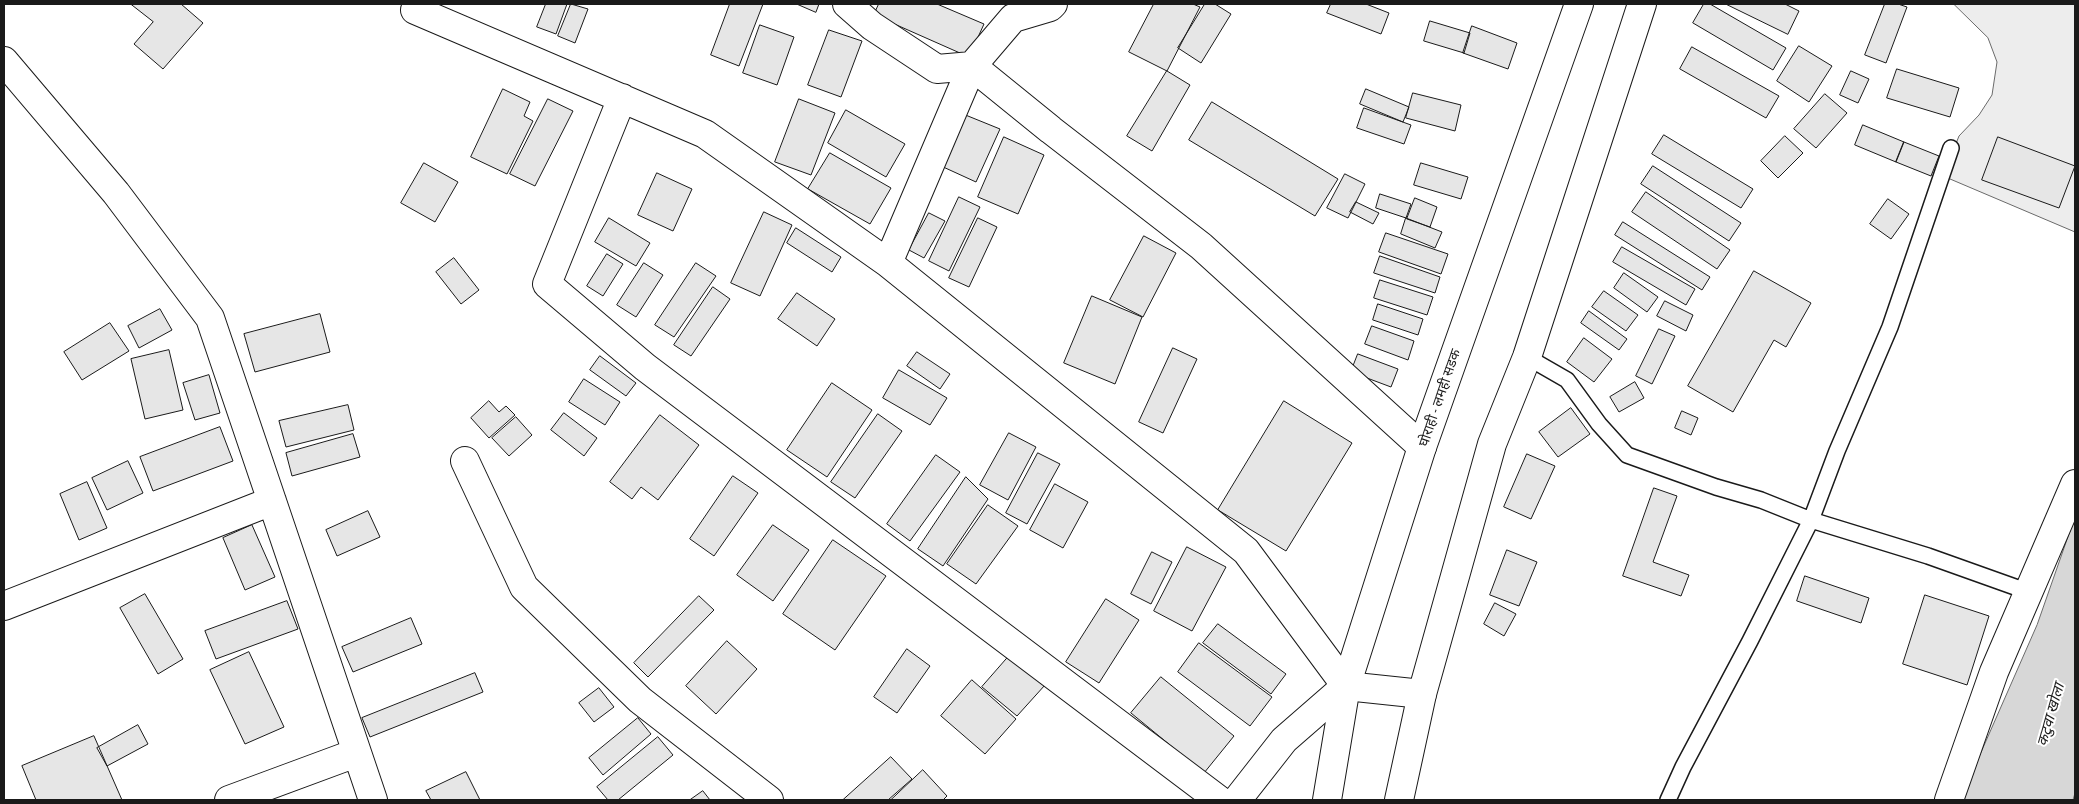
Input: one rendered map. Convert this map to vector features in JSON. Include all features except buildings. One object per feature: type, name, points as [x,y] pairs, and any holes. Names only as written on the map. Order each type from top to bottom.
[{"type":"street","points":[[847,4],[872,26],[937,69],[972,66],[1201,246],[1422,447]]},
{"type":"street","points":[[888,263],[972,66],[1013,18],[1050,7],[1053,4]]},
{"type":"street","points":[[1399,800],[1422,694],[1492,444],[1526,357],[1642,4]]},
{"type":"street","name":"घोराही - लमही सडक","points":[[1327,800],[1346,686],[1422,447],[1574,5]]},
{"type":"street","points":[[415,10],[705,134],[888,263],[1246,551],[1346,686]]},
{"type":"street","points":[[4,61],[116,193],[210,318],[356,753],[374,800]]},
{"type":"street","points":[[622,98],[547,284],[644,367],[1220,800]]},
{"type":"street","points":[[464,461],[524,587],[640,700],[769,800]]},
{"type":"street","points":[[1949,800],[1994,672],[2075,484]]},
{"type":"street","points":[[4,606],[272,501]]},
{"type":"street","points":[[1237,800],[1284,740],[1346,686],[1422,694]]},
{"type":"street","points":[[228,800],[356,753]]},
{"type":"lane","points":[[1668,800],[1683,767],[1750,641],[1811,520],[1837,451],[1890,327],[1951,148]]},
{"type":"lane","points":[[1526,357],[1567,380],[1598,424],[1627,455],[1716,487],[1761,500],[1811,520],[1928,556],[2029,592]]},
{"type":"shaded area","points":[[1954,4],[2075,4],[2075,232],[1943,176],[1959,136],[1979,115],[1992,95],[1997,62],[1988,38]]},
{"type":"water","name":"कटुवा खोला","points":[[2075,517],[2075,793],[2073,800],[1960,800],[2037,625]]}]
